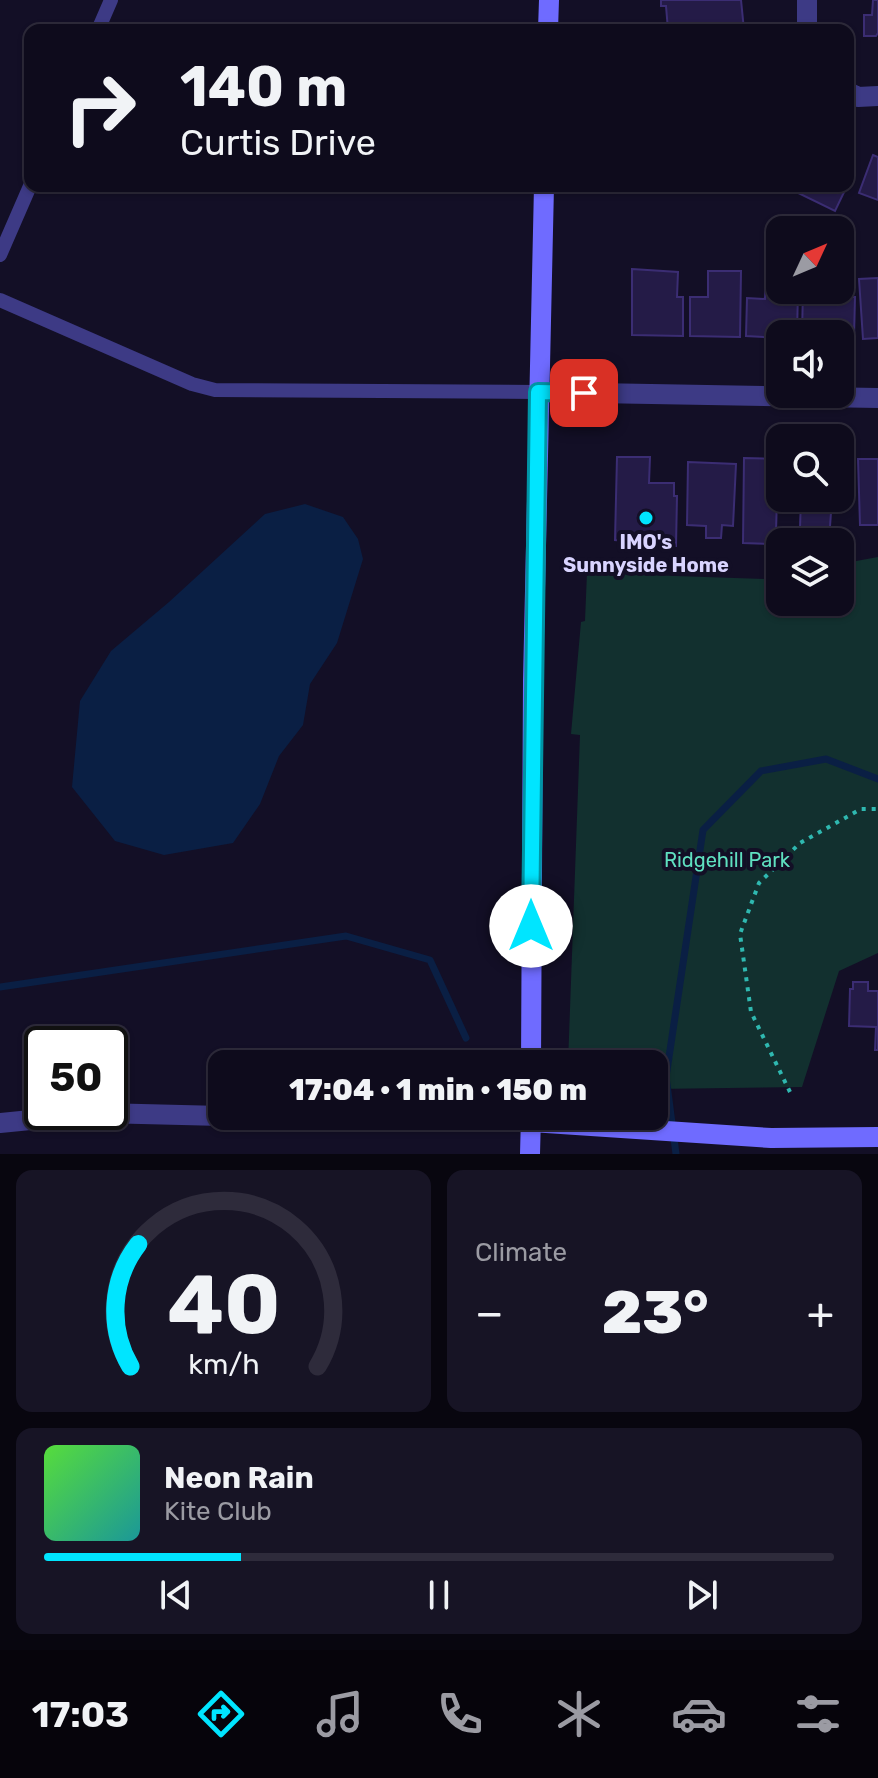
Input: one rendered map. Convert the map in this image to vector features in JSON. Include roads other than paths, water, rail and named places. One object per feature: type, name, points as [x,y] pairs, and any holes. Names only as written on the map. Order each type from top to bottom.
[{"type":"main road","points":[[548,24],[549,0]]},
{"type":"main road","points":[[531,1050],[533,697],[544,192]]},
{"type":"main road","points":[[530,1154],[531,1130]]},
{"type":"main road","points":[[656,1130],[771,1138],[878,1137]]},
{"type":"street","points":[[807,0],[807,24]]},
{"type":"street","points":[[854,95],[878,96]]},
{"type":"street","points":[[538,392],[878,398]]},
{"type":"street","points":[[0,1123],[101,1113],[208,1116]]},
{"type":"lane","points":[[101,24],[111,0]]},
{"type":"lane","points":[[0,255],[27,192]]},
{"type":"lane","points":[[0,300],[192,384],[215,390],[538,392]]},
{"type":"water","points":[[305,504],[343,517],[358,539],[363,559],[337,643],[310,684],[303,725],[279,756],[260,804],[233,843],[164,855],[115,841],[72,787],[80,701],[111,651],[265,514]]},
{"type":"waterway","points":[[676,1154],[666,1077],[703,830],[761,771],[826,759],[878,779]]},
{"type":"waterway","points":[[0,987],[346,936],[430,960],[466,1038]]},
{"type":"place","name":"IMO's Sunnyside Home","points":[[646,518]]},
{"type":"park label","name":"Ridgehill Park","points":[[727,860]]}]
